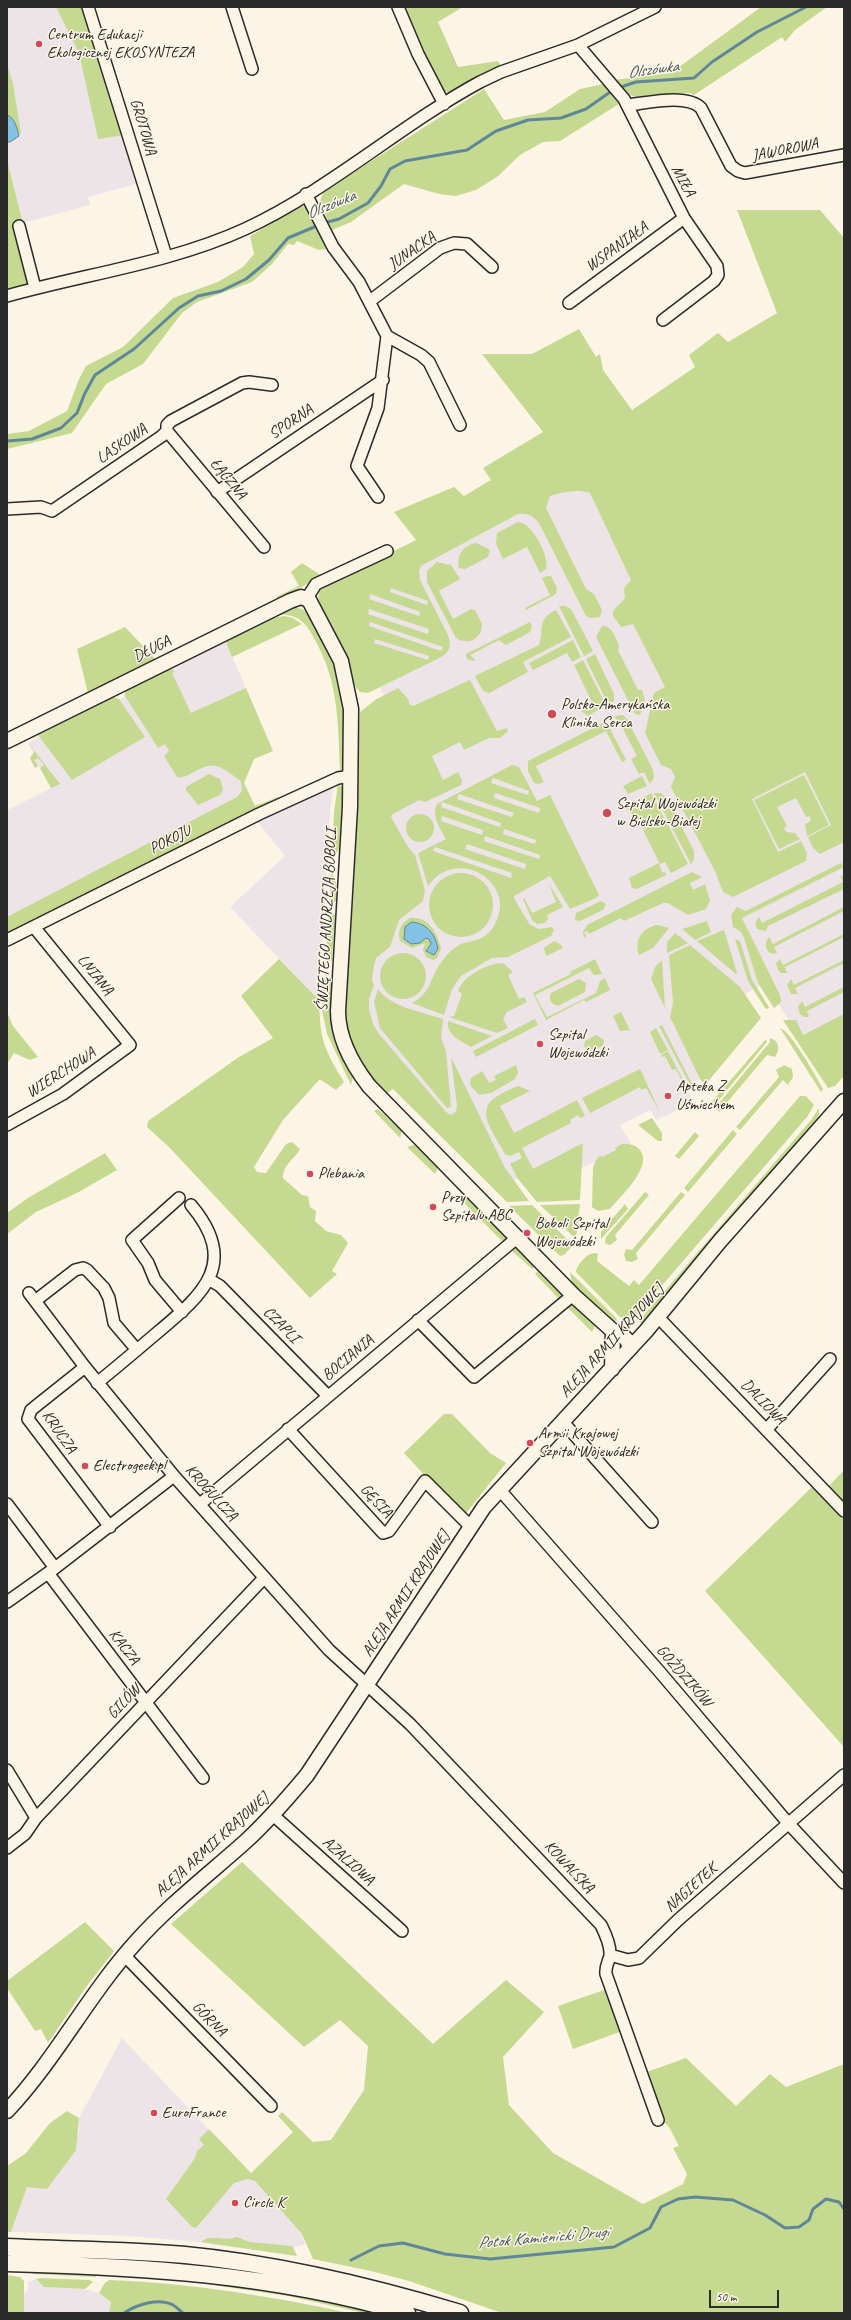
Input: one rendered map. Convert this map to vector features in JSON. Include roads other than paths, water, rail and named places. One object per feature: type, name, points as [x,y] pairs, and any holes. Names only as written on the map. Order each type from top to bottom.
[{"type":"main road","points":[[7,2247],[185,2255],[246,2263],[352,2283],[460,2313]]},
{"type":"main road","points":[[7,2263],[172,2270],[245,2278],[312,2290],[407,2313]]},
{"type":"street","name":"GROTOWA","points":[[88,7],[166,256]]},
{"type":"street","points":[[232,7],[252,69]]},
{"type":"street","points":[[398,7],[418,54],[444,104]]},
{"type":"street","points":[[7,296],[166,256],[199,247],[228,236],[263,219],[306,194],[462,92],[501,72],[578,45],[648,9]]},
{"type":"street","name":"MIŁA","points":[[578,45],[626,102],[684,218],[717,266],[718,275],[714,281],[663,320]]},
{"type":"street","name":"JAWOROWA","points":[[626,102],[680,100],[696,103],[701,108],[731,166],[738,171],[745,173],[844,155]]},
{"type":"street","points":[[306,194],[337,254],[352,273],[370,301],[387,336],[383,380],[378,408],[356,466],[378,497]]},
{"type":"street","name":"WSPANIAŁA","points":[[569,303],[684,218]]},
{"type":"street","points":[[19,226],[35,288]]},
{"type":"street","name":"JUNACKA","points":[[370,301],[448,244],[467,244],[492,267]]},
{"type":"street","points":[[387,336],[421,355],[429,362],[460,425]]},
{"type":"street","name":"SPORNA","points":[[217,492],[383,380]]},
{"type":"street","name":"LASKOWA","points":[[7,509],[41,507],[52,512],[167,431],[168,423],[233,387],[249,382],[272,385]]},
{"type":"street","name":"ŁĄCZNA","points":[[167,431],[264,547]]},
{"type":"street","points":[[310,601],[316,584],[387,551]]},
{"type":"street","name":"DŁUGA","points":[[7,741],[283,604],[297,598],[310,601]]},
{"type":"street","name":"ŚWIĘTEGO ANDRZEJA BOBOLI","points":[[310,601],[341,662],[348,686],[352,719],[351,776],[338,1010],[343,1041],[357,1070],[369,1086],[573,1295],[612,1331],[615,1338],[630,1348]]},
{"type":"street","name":"POKOJU","points":[[7,940],[259,814],[338,778],[351,776]]},
{"type":"street","name":"LNIANA","points":[[34,927],[130,1045]]},
{"type":"street","name":"WIERCHOWA","points":[[9,1121],[68,1090],[130,1045]]},
{"type":"street","name":"ALEJA ARMII KRAJOWEJ","points":[[7,2111],[36,2080],[105,1979],[124,1955],[175,1901],[245,1842],[273,1816],[325,1751],[470,1526],[499,1489],[612,1369],[658,1317],[720,1241],[844,1101]]},
{"type":"street","points":[[179,1198],[132,1240],[148,1263],[155,1280],[182,1312]]},
{"type":"street","points":[[98,1383],[182,1312],[210,1280],[214,1258],[212,1244],[201,1217],[191,1205]]},
{"type":"street","name":"BOCIANIA","points":[[200,1504],[418,1320],[518,1238]]},
{"type":"street","name":"KROGULCZA","points":[[137,1350],[116,1327],[107,1293],[87,1270],[83,1268],[75,1270],[32,1297],[85,1367],[174,1476],[329,1650],[367,1685]]},
{"type":"street","name":"CZAPLI","points":[[210,1280],[220,1286],[328,1396]]},
{"type":"street","points":[[418,1320],[474,1377],[573,1295]]},
{"type":"street","name":"DALIOWA","points":[[658,1317],[844,1511]]},
{"type":"street","points":[[612,1331],[612,1369]]},
{"type":"street","points":[[767,1429],[830,1359]]},
{"type":"street","name":"KRUCZA","points":[[85,1367],[31,1410],[28,1419],[110,1527]]},
{"type":"street","points":[[562,1421],[652,1522]]},
{"type":"street","name":"GĘSIA","points":[[288,1429],[383,1532],[389,1531],[425,1481],[470,1526]]},
{"type":"street","points":[[7,1602],[52,1571],[174,1476]]},
{"type":"street","name":"GOŹDZIKÓW","points":[[499,1489],[659,1671],[788,1823],[844,1884]]},
{"type":"street","name":"KACZA","points":[[7,1504],[52,1571],[146,1702],[203,1778]]},
{"type":"street","name":"GILÓW","points":[[7,1848],[25,1834],[36,1818],[264,1578]]},
{"type":"street","name":"KOWALSKA","points":[[367,1685],[410,1724],[601,1925],[607,1937],[610,1955],[607,1962],[606,1974],[658,2120]]},
{"type":"street","points":[[7,1770],[36,1818]]},
{"type":"street","name":"NAGIETEK","points":[[610,1955],[628,1960],[639,1958],[788,1823],[844,1775]]},
{"type":"street","name":"AZALIOWA","points":[[273,1816],[402,1931]]},
{"type":"street","name":"GÓRNA","points":[[124,1955],[271,2106]]},
{"type":"water","points":[[7,115],[14,121],[19,136],[10,142],[7,142]]},
{"type":"water","points":[[412,922],[426,927],[433,935],[438,949],[434,955],[426,951],[431,944],[429,939],[426,938],[420,943],[411,944],[404,939],[405,927]]},
{"type":"waterway","name":"Olszówka","points":[[618,88],[636,82],[694,78],[712,62],[757,32],[806,7]]},
{"type":"waterway","name":"Olszówka","points":[[324,223],[339,219],[368,203],[381,186],[390,169],[405,161],[467,150],[496,131],[528,120],[561,118],[586,109],[613,90]]},
{"type":"waterway","name":"Olszówka","points":[[7,441],[32,439],[61,428],[77,413],[85,393],[95,375],[134,349],[179,308],[198,296],[221,291],[246,279],[269,260],[288,238],[319,225]]},
{"type":"waterway","name":"Potok Kamienicki Drugi","points":[[351,2260],[379,2246],[403,2243],[445,2254],[490,2259],[614,2247],[650,2228],[661,2207],[678,2199],[695,2197],[733,2200],[765,2215],[785,2228],[799,2227],[809,2220],[813,2209],[826,2199],[839,2202],[844,2209]]},
{"type":"waterway","name":"Potok Kamienicki Drugi","points":[[124,2313],[135,2307],[155,2302],[173,2305],[183,2313]]},
{"type":"place","name":"Centrum Edukacji Ekologicznej EKOSYNTEZA","points":[[39,44]]},
{"type":"place","name":"Polsko-Amerykańska Klinika Serca","points":[[552,714]]},
{"type":"place","name":"Szpital Wojewódzki w Bielsku-Białej","points":[[607,813]]},
{"type":"place","name":"Szpital Wojewódzki","points":[[540,1044]]},
{"type":"place","name":"Apteka Z Uśmiechem","points":[[668,1096]]},
{"type":"place","name":"Plebania","points":[[310,1174]]},
{"type":"place","name":"Przy Szpitalu ABC","points":[[433,1207]]},
{"type":"place","name":"Boboli Szpital Wojewódzki","points":[[527,1233]]},
{"type":"place","name":"Armii Krajowej Szpital Wojewódzki","points":[[530,1443]]},
{"type":"place","name":"Electrogeek.pl","points":[[85,1466]]},
{"type":"place","name":"EuroFrance","points":[[154,2113]]},
{"type":"place","name":"Circle K","points":[[235,2203]]}]
